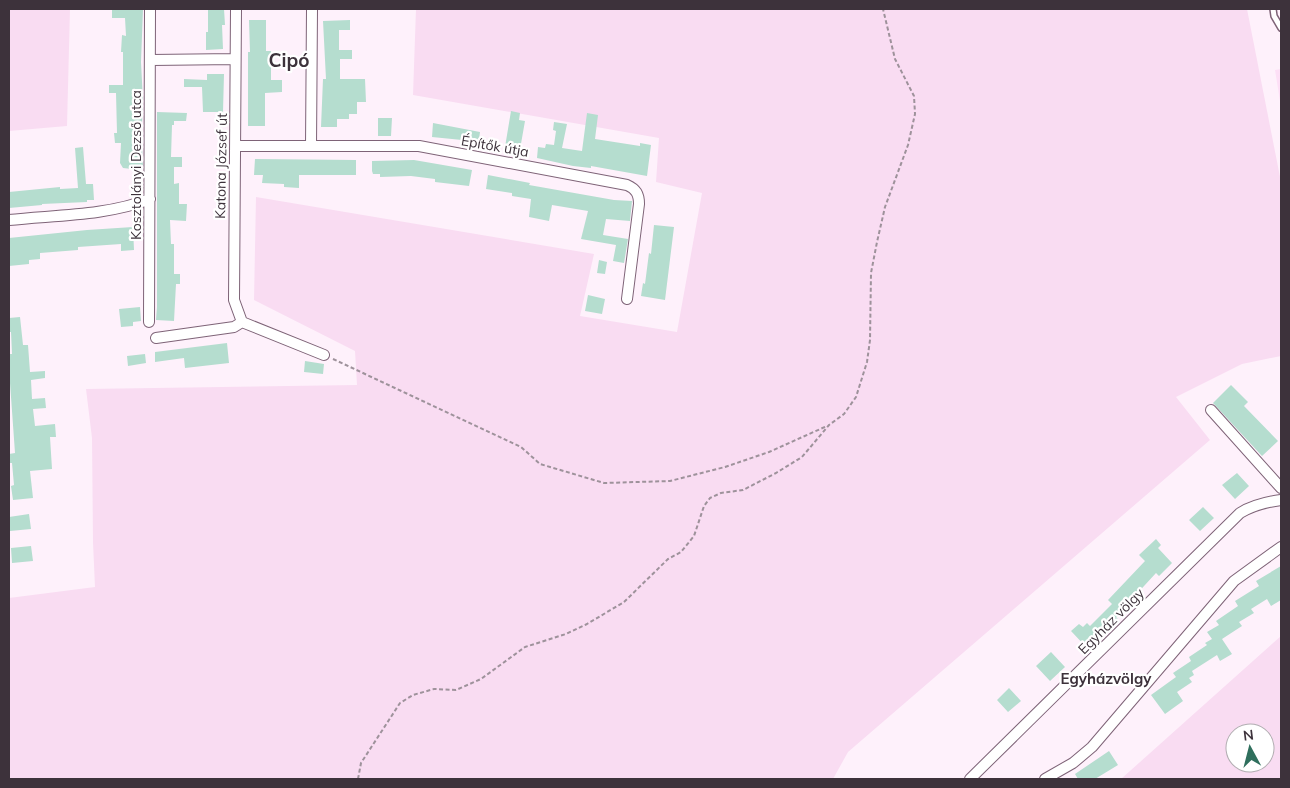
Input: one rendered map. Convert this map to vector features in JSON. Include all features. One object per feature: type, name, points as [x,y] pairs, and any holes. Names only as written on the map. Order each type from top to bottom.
[{"type":"street","name":"Kosztolányi Dezső utca","points":[[149,322],[150,9]]},
{"type":"street","name":"Katona József út","points":[[236,9],[234,300],[242,322]]},
{"type":"street","points":[[311,146],[312,9]]},
{"type":"street","points":[[150,60],[235,59]]},
{"type":"street","name":"Építők útja","points":[[236,146],[419,146],[633,187],[639,198],[639,204],[627,299]]},
{"type":"street","points":[[9,220],[110,210],[150,199]]},
{"type":"street","points":[[156,338],[234,327],[242,322],[324,355]]},
{"type":"street","points":[[1211,410],[1281,488]]},
{"type":"street","name":"Egyház völgy","points":[[970,779],[1240,513],[1252,506],[1281,500]]},
{"type":"street","points":[[1045,779],[1073,763],[1092,748],[1234,581],[1281,547]]},
{"type":"lane","points":[[1273,9],[1277,23],[1281,28]]},
{"type":"path","points":[[358,779],[361,763],[400,703],[413,695],[434,689],[456,690],[481,679],[525,647],[566,634],[624,602],[668,560],[681,552],[694,536],[704,506],[710,498],[721,493],[743,490],[802,457],[830,425],[844,414],[856,397],[867,362],[870,340],[871,273],[885,207],[908,145],[915,114],[914,96],[895,59],[883,9]]},
{"type":"path","points":[[324,355],[521,447],[540,464],[604,483],[670,480],[725,467],[769,452],[830,425]]},
{"type":"shaded area","points":[[9,9],[70,9],[67,126],[9,131]]},
{"type":"shaded area","points":[[416,9],[1247,9],[1281,182],[1281,356],[1242,364],[1176,397],[1210,440],[848,752],[833,779],[9,779],[9,598],[95,587],[92,438],[86,389],[357,385],[355,351],[254,300],[256,197],[594,254],[580,316],[677,332],[702,193],[656,182],[659,138],[413,95]]},
{"type":"shaded area","points":[[1281,69],[1281,107],[1275,70]]},
{"type":"shaded area","points":[[1281,636],[1281,779],[1121,779]]},
{"type":"building","points":[[112,9],[143,9],[141,62],[143,101],[141,124],[143,166],[132,165],[132,169],[123,168],[120,163],[121,143],[115,143],[114,133],[117,133],[116,93],[109,93],[109,85],[123,85],[122,35],[126,36],[125,18],[112,18]]},
{"type":"building","points":[[208,9],[224,9],[225,25],[222,25],[223,49],[206,50]]},
{"type":"building","points":[[249,20],[266,20],[266,51],[271,51],[271,80],[282,80],[282,92],[265,93],[265,126],[248,126]]},
{"type":"building","points":[[350,20],[350,30],[339,30],[339,50],[352,50],[352,59],[340,59],[340,79],[365,79],[366,102],[357,102],[357,114],[349,114],[349,119],[337,119],[337,127],[321,127],[323,79],[326,79],[323,21]]},
{"type":"building","points":[[207,74],[224,74],[223,112],[203,112],[202,87],[184,87],[184,79],[207,80]]},
{"type":"building","points":[[511,111],[520,113],[519,120],[525,121],[519,155],[504,153]]},
{"type":"building","points":[[157,112],[187,113],[186,121],[174,121],[174,125],[172,125],[171,157],[182,157],[182,167],[174,167],[174,184],[179,183],[179,204],[187,204],[186,221],[170,220],[171,244],[174,244],[174,274],[180,274],[180,284],[176,284],[174,321],[156,320]]},
{"type":"building","points":[[587,113],[598,115],[595,139],[640,146],[640,143],[651,145],[647,176],[591,166],[591,168],[573,166],[537,158],[538,147],[545,148],[546,144],[554,145],[556,131],[553,130],[554,122],[567,124],[562,148],[582,151]]},
{"type":"building","points":[[378,118],[392,118],[391,136],[378,136]]},
{"type":"building","points":[[433,123],[480,132],[478,147],[462,144],[462,140],[432,137]]},
{"type":"building","points":[[83,147],[86,184],[93,184],[94,200],[9,208],[9,192],[60,187],[60,189],[78,188],[75,148]]},
{"type":"building","points":[[255,159],[356,160],[356,175],[299,175],[299,188],[284,187],[284,184],[262,183],[263,175],[254,175]]},
{"type":"building","points":[[414,160],[472,170],[469,186],[435,182],[435,179],[411,176],[380,177],[380,174],[373,174],[372,171],[372,161]]},
{"type":"building","points":[[488,175],[530,183],[529,185],[614,200],[632,201],[630,221],[606,219],[603,235],[628,239],[624,263],[613,261],[616,245],[581,239],[588,211],[552,205],[549,221],[529,217],[531,199],[512,196],[512,193],[486,189]]},
{"type":"building","points":[[654,225],[674,227],[665,300],[641,296],[643,283],[645,284],[649,253],[651,254]]},
{"type":"building","points":[[133,227],[134,250],[121,251],[121,244],[78,247],[78,250],[40,253],[40,259],[29,260],[29,264],[9,266],[9,238]]},
{"type":"building","points":[[599,260],[607,262],[605,274],[597,273]]},
{"type":"building","points":[[588,295],[605,299],[602,314],[585,311]]},
{"type":"building","points":[[140,307],[141,321],[133,322],[133,326],[121,327],[119,309]]},
{"type":"building","points":[[20,317],[23,345],[28,345],[30,372],[45,371],[45,378],[31,380],[32,399],[45,398],[46,408],[33,409],[35,426],[55,424],[56,437],[50,437],[52,469],[30,471],[33,498],[13,500],[11,486],[14,485],[12,463],[9,463],[9,454],[15,453],[9,369],[9,354],[12,354],[9,318]]},
{"type":"building","points":[[227,343],[229,363],[185,368],[184,358],[155,362],[155,352]]},
{"type":"building","points":[[145,354],[146,363],[128,366],[127,356]]},
{"type":"building","points":[[305,361],[324,364],[323,374],[304,372]]},
{"type":"building","points":[[1231,385],[1248,402],[1244,406],[1278,441],[1262,456],[1213,403]]},
{"type":"building","points":[[1237,473],[1249,486],[1235,499],[1222,485]]},
{"type":"building","points":[[1203,507],[1214,518],[1200,531],[1189,520]]},
{"type":"building","points":[[29,514],[31,529],[10,531],[9,517]]},
{"type":"building","points":[[1156,539],[1161,545],[1158,548],[1172,563],[1159,576],[1156,573],[1116,617],[1118,619],[1087,648],[1071,631],[1079,624],[1083,627],[1087,623],[1090,626],[1112,604],[1108,600],[1145,561],[1139,555]]},
{"type":"building","points":[[31,546],[33,561],[12,563],[11,548]]},
{"type":"building","points":[[1281,566],[1281,600],[1271,606],[1267,599],[1251,609],[1254,613],[1239,622],[1242,626],[1222,639],[1232,654],[1220,661],[1217,655],[1192,671],[1194,675],[1189,678],[1192,682],[1177,692],[1183,701],[1165,714],[1151,695],[1176,677],[1173,673],[1191,661],[1189,657],[1207,645],[1205,643],[1212,639],[1207,632],[1219,625],[1216,621],[1238,606],[1235,601],[1259,586],[1256,581]]},
{"type":"building","points":[[1051,652],[1065,667],[1050,681],[1036,666]]},
{"type":"building","points":[[1009,688],[1021,701],[1008,712],[997,700]]},
{"type":"building","points":[[1109,751],[1118,765],[1095,779],[1078,779],[1075,774]]},
{"type":"district","name":"Cipó","points":[[289,60]]},
{"type":"district","name":"Egyházvölgy","points":[[1106,679]]}]
